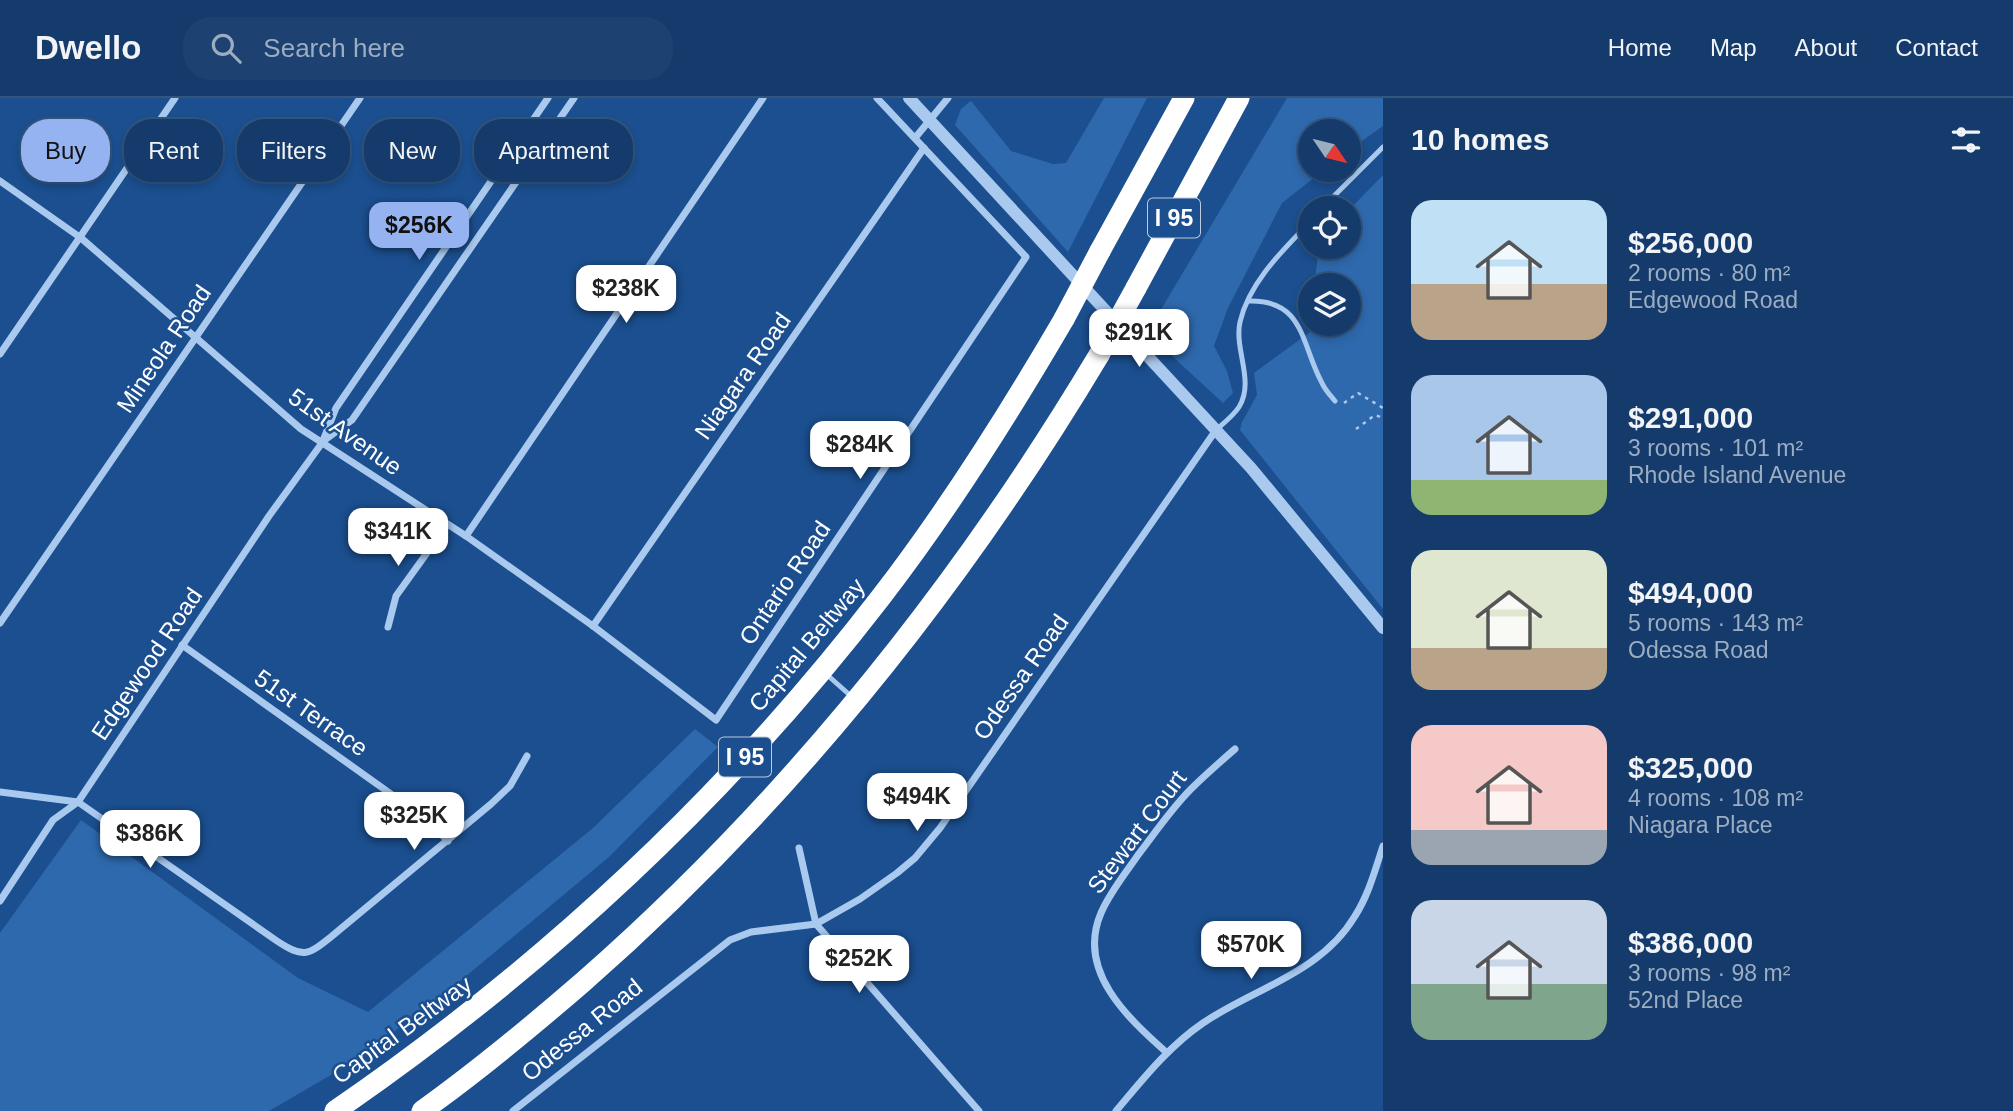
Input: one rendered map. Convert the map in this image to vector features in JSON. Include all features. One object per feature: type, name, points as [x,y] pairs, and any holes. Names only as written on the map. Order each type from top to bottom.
[{"type":"highway","points":[[1160,143],[1178,98]]},
{"type":"highway","name":"Capital Beltway","points":[[335,1111],[403,1064],[505,986],[596,906],[675,831],[757,745],[822,670],[882,596],[937,521],[1023,389],[1184,98]]},
{"type":"highway","name":"I 95","points":[[422,1111],[534,1024],[627,943],[708,865],[857,702],[974,549],[1040,451],[1099,355],[1239,98]]},
{"type":"highway","points":[[1212,148],[1245,98]]},
{"type":"street","points":[[0,354],[176,98]]},
{"type":"street","name":"Mineola Road","points":[[0,623],[360,98]]},
{"type":"street","name":"Edgewood Road","points":[[0,901],[53,820],[78,802],[182,645],[322,443],[335,408],[548,98]]},
{"type":"street","name":"Edgewood Road","points":[[322,443],[352,420],[574,98]]},
{"type":"street","points":[[466,536],[764,98]]},
{"type":"street","points":[[877,98],[924,148]]},
{"type":"street","points":[[909,98],[1216,430],[1383,628]]},
{"type":"street","points":[[915,138],[948,98]]},
{"type":"street","name":"Ontario Road","points":[[716,720],[1026,257],[924,148]]},
{"type":"street","name":"Niagara Road","points":[[593,626],[924,148]]},
{"type":"street","name":"51st Avenue","points":[[0,181],[81,238],[301,429],[466,536],[593,626],[716,720]]},
{"type":"street","name":"Odessa Road","points":[[513,1111],[730,940],[751,932],[816,924],[860,899],[897,873],[927,844],[1216,430]]},
{"type":"street","points":[[388,627],[396,596],[447,525]]},
{"type":"street","name":"51st Terrace","points":[[182,645],[419,814],[448,841]]},
{"type":"street","name":"Stewart Court","points":[[1166,1052],[1133,1022],[1109,993],[1096,958],[1098,920],[1121,879],[1171,813],[1190,790],[1235,749]]},
{"type":"street","points":[[0,792],[78,802],[298,953],[313,951],[448,841],[510,786],[527,756]]},
{"type":"street","points":[[1116,1111],[1166,1052],[1206,1021],[1323,955],[1356,915],[1371,884],[1383,846]]},
{"type":"street","points":[[799,848],[816,924],[979,1111]]},
{"type":"lane","points":[[1334,196],[1383,148]]},
{"type":"lane","points":[[1216,430],[1238,409],[1243,398],[1245,387],[1238,336],[1240,321],[1248,301],[1273,263],[1298,235]]},
{"type":"lane","points":[[1248,301],[1272,303],[1285,310],[1297,322],[1323,387],[1337,403]]},
{"type":"lane","points":[[822,670],[857,702]]},
{"type":"path","points":[[1337,403],[1359,393],[1383,408]]},
{"type":"path","points":[[1356,429],[1375,415],[1383,418]]},
{"type":"shaded area","points":[[1104,98],[1147,98],[1068,252],[955,125],[961,109],[971,101],[1011,151],[1053,164],[1066,163]]},
{"type":"shaded area","points":[[1287,98],[1383,98],[1383,126],[1362,141],[1362,119],[1298,119],[1298,182],[1309,182],[1282,203],[1228,308],[1214,346],[1227,371],[1233,393],[1223,403],[1147,333]]},
{"type":"shaded area","points":[[1383,175],[1383,609],[1240,430],[1257,395],[1254,373],[1305,336],[1361,336],[1361,273],[1316,273],[1318,259],[1361,259],[1361,198]]},
{"type":"shaded area","points":[[695,729],[718,747],[609,857],[453,987],[355,1061],[269,1111],[0,1111],[0,933],[81,820],[298,978],[368,1012],[593,828]]}]
